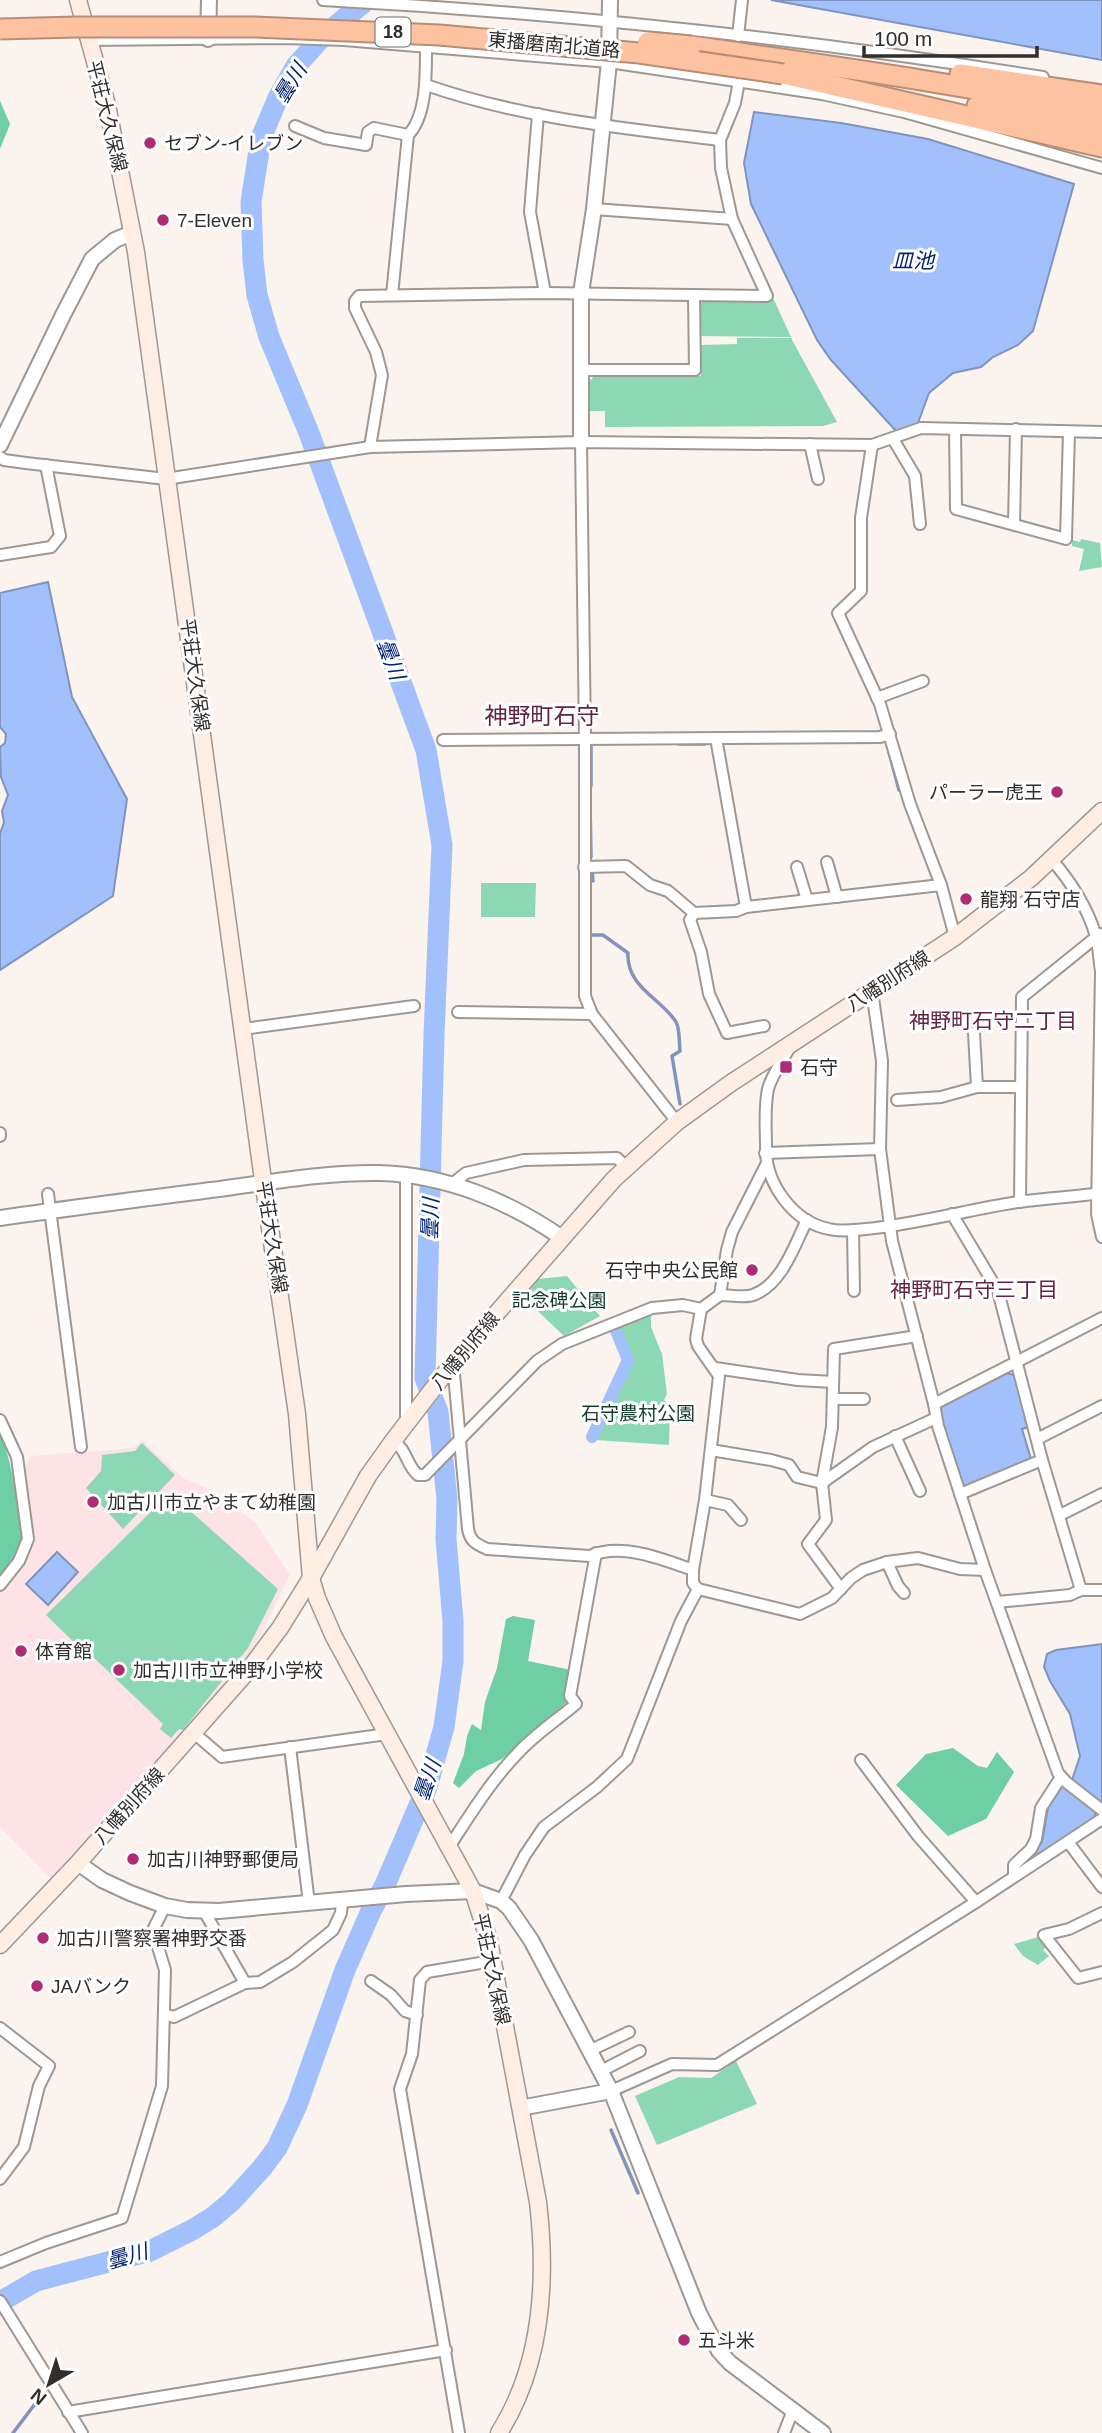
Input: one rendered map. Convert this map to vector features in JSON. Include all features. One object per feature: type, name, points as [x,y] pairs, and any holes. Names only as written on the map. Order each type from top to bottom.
[{"type":"highway","name":"東播磨南北道路","points":[[0,18],[174,15],[331,17],[458,25],[691,46],[899,76],[1102,114]]},
{"type":"highway","name":"東播磨南北道路","points":[[0,29],[255,27],[425,34],[639,53],[895,91],[1102,131]]},
{"type":"highway","name":"18","points":[[691,46],[781,52],[902,66],[1102,95]]},
{"type":"highway","name":"18","points":[[783,74],[1102,147]]},
{"type":"main road","name":"平荘大久保線","points":[[78,0],[107,105],[132,233],[298,1414],[311,1578],[334,1637],[473,1891],[489,1941],[520,2108],[542,2238],[540,2312],[519,2391],[499,2433]]},
{"type":"main road","name":"八幡別府線","points":[[0,1945],[78,1863],[223,1701],[271,1639],[311,1578],[368,1476],[406,1423],[453,1363],[626,1167],[677,1122],[731,1083],[955,937],[1051,859],[1102,811]]},
{"type":"street","points":[[208,38],[209,0]]},
{"type":"street","points":[[323,0],[390,4],[444,3],[609,21],[986,68],[1102,86]]},
{"type":"street","points":[[610,0],[609,62],[594,209],[581,293],[585,996],[592,1014],[677,1122]]},
{"type":"street","points":[[738,36],[742,0]]},
{"type":"street","points":[[87,40],[344,40],[609,62],[822,93],[904,112],[1102,167]]},
{"type":"street","points":[[392,295],[408,135],[416,128],[426,85],[426,47]]},
{"type":"street","points":[[370,447],[382,375],[376,352],[355,308],[355,301],[359,296],[581,293],[767,296],[732,219],[721,168],[720,139],[736,103],[738,81]]},
{"type":"street","points":[[426,85],[468,100],[601,126],[720,139]]},
{"type":"street","points":[[538,114],[530,212],[545,293]]},
{"type":"street","points":[[295,126],[324,138],[366,145],[368,132],[374,128],[408,135]]},
{"type":"street","points":[[594,209],[732,219]]},
{"type":"street","points":[[0,445],[92,260],[116,240],[132,233]]},
{"type":"street","points":[[582,370],[695,370],[694,296]]},
{"type":"street","points":[[0,457],[4,460],[166,479],[370,447],[582,442],[872,445],[921,428],[1102,432]]},
{"type":"street","points":[[955,429],[956,509],[1066,539],[1069,432]]},
{"type":"street","points":[[1014,524],[1016,429]]},
{"type":"street","points":[[893,439],[915,476],[920,524]]},
{"type":"street","points":[[810,444],[818,480]]},
{"type":"street","points":[[872,445],[861,518],[861,591],[838,613],[877,698],[910,804],[941,885],[955,937]]},
{"type":"street","points":[[0,555],[51,547],[60,536],[46,465]]},
{"type":"street","points":[[877,698],[923,681]]},
{"type":"street","points":[[443,740],[880,737],[890,734]]},
{"type":"street","points":[[716,738],[746,907]]},
{"type":"street","points":[[1051,859],[1071,886],[1099,935],[1100,1193],[1097,1214],[1102,1237]]},
{"type":"street","points":[[827,862],[836,897]]},
{"type":"street","points":[[584,867],[626,866],[650,885],[668,891],[694,913],[736,911],[746,907],[941,885]]},
{"type":"street","points":[[797,867],[807,900]]},
{"type":"street","points":[[694,913],[690,920],[701,952],[709,994],[727,1032],[764,1026]]},
{"type":"street","points":[[1020,1202],[1019,1087],[1022,997],[1099,935]]},
{"type":"street","points":[[872,991],[882,1061],[880,1149],[892,1241],[948,1463],[1061,1777],[1102,1810]]},
{"type":"street","points":[[243,1029],[414,1006]]},
{"type":"street","points":[[458,1012],[592,1014]]},
{"type":"street","points":[[974,1033],[977,1087]]},
{"type":"street","points":[[792,1044],[768,1088],[766,1158],[776,1189],[807,1220],[831,1230],[890,1227],[1020,1202],[1100,1193]]},
{"type":"street","points":[[897,1100],[941,1097],[977,1087],[1019,1087]]},
{"type":"street","points":[[766,1158],[880,1149]]},
{"type":"street","points":[[452,1184],[466,1173],[524,1160],[617,1158],[626,1167]]},
{"type":"street","points":[[720,1295],[732,1232],[766,1158]]},
{"type":"street","points":[[0,1218],[351,1173],[406,1176],[452,1184],[490,1197],[562,1238]]},
{"type":"street","points":[[406,1176],[406,1423]]},
{"type":"street","points":[[48,1194],[81,1447]]},
{"type":"street","points":[[952,1214],[998,1291],[1042,1460],[1081,1590]]},
{"type":"street","points":[[807,1220],[789,1257],[766,1287],[752,1295],[720,1295],[701,1309],[696,1339],[719,1376],[705,1500],[693,1570],[694,1583],[698,1589],[800,1614],[827,1602],[863,1570],[887,1562],[918,1558],[960,1569],[985,1570]]},
{"type":"street","points":[[853,1230],[854,1292]]},
{"type":"street","points":[[393,1441],[402,1446],[412,1471],[425,1475],[537,1360],[562,1344],[652,1308],[683,1305],[701,1309]]},
{"type":"street","points":[[934,1404],[1102,1318]]},
{"type":"street","points":[[841,1589],[808,1544],[826,1520],[822,1483],[832,1427],[834,1349],[917,1336]]},
{"type":"street","points":[[453,1363],[468,1529],[474,1543],[487,1549],[590,1556],[605,1550],[650,1556],[693,1570]]},
{"type":"street","points":[[715,1368],[798,1380],[834,1382]]},
{"type":"street","points":[[833,1399],[864,1399]]},
{"type":"street","points":[[1037,1439],[1102,1406]]},
{"type":"street","points":[[711,1450],[789,1465],[797,1477],[822,1483],[873,1447],[936,1418]]},
{"type":"street","points":[[0,1420],[17,1457],[28,1539],[19,1561],[0,1585]]},
{"type":"street","points":[[895,1436],[920,1491]]},
{"type":"street","points":[[960,1494],[1042,1460]]},
{"type":"street","points":[[1060,1515],[1102,1494]]},
{"type":"street","points":[[705,1500],[727,1505],[741,1520]]},
{"type":"street","points":[[448,1845],[484,1793],[519,1751],[576,1704],[570,1696],[596,1553]]},
{"type":"street","points":[[887,1562],[904,1593]]},
{"type":"street","points":[[500,1902],[525,1855],[544,1827],[597,1787],[627,1759],[681,1621],[698,1589]]},
{"type":"street","points":[[997,1602],[1070,1595],[1081,1590],[1102,1590]]},
{"type":"street","points":[[194,1733],[222,1757],[387,1734]]},
{"type":"street","points":[[290,1747],[309,1903]]},
{"type":"street","points":[[861,1760],[918,1836],[976,1902]]},
{"type":"street","points":[[1014,1877],[1014,1865],[1031,1849],[1036,1839],[1041,1808],[1061,1777]]},
{"type":"street","points":[[520,2108],[611,2091],[672,2064],[717,2065],[1102,1819]]},
{"type":"street","points":[[1068,1842],[1102,1886]]},
{"type":"street","points":[[78,1863],[102,1880],[165,1906],[204,1911],[473,1891],[509,1908],[531,1940],[611,2091],[711,2338],[730,2363],[823,2433]]},
{"type":"street","points":[[164,2014],[174,2017],[245,1983],[260,1982],[293,1962],[333,1930],[347,1900]]},
{"type":"street","points":[[0,2262],[46,2243],[122,2218],[162,2086],[165,1970],[154,1928],[165,1906]]},
{"type":"street","points":[[204,1911],[245,1983]]},
{"type":"street","points":[[1102,1913],[1069,1929],[1044,1935],[1078,1978],[1102,1972]]},
{"type":"street","points":[[459,2433],[400,2090],[412,2054],[420,1980],[426,1972],[492,1961]]},
{"type":"street","points":[[371,1981],[391,1995],[405,2011],[417,2015]]},
{"type":"street","points":[[0,2028],[49,2066],[39,2086],[24,2147],[0,2179]]},
{"type":"street","points":[[589,2051],[629,2032]]},
{"type":"street","points":[[601,2071],[640,2051]]},
{"type":"street","points":[[0,2301],[82,2433]]},
{"type":"street","points":[[68,2412],[446,2350]]},
{"type":"street","points":[[784,2433],[793,2410]]},
{"type":"shaded area","name":"加古川市立神野小学校","points":[[142,1440],[183,1478],[207,1488],[255,1522],[290,1575],[249,1657],[51,1879],[0,1827],[0,1591],[30,1554],[31,1530],[24,1469],[31,1456],[134,1448]]},
{"type":"green space","points":[[0,101],[10,124],[0,149]]},
{"type":"green space","points":[[703,300],[774,300],[791,337],[700,336],[699,305]]},
{"type":"green space","points":[[737,338],[791,338],[837,422],[823,426],[605,427],[605,411],[590,411],[590,381],[594,376],[701,376],[700,345],[737,344]]},
{"type":"green space","points":[[1081,539],[1100,543],[1102,567],[1079,571],[1084,549],[1072,546],[1072,540],[1080,542]]},
{"type":"green space","points":[[481,883],[536,883],[535,917],[481,917]]},
{"type":"green space","name":"記念碑公園","points":[[567,1276],[600,1316],[564,1336],[524,1298],[538,1279]]},
{"type":"green space","name":"石守農村公園","points":[[651,1312],[651,1327],[662,1354],[667,1394],[664,1400],[670,1406],[669,1445],[595,1440],[629,1361],[616,1325]]},
{"type":"green space","points":[[0,1433],[12,1474],[25,1545],[0,1581]]},
{"type":"green space","points":[[142,1443],[175,1475],[123,1529],[86,1488],[101,1471],[102,1455],[135,1451]]},
{"type":"green space","points":[[170,1493],[278,1589],[248,1648],[183,1730],[179,1729],[171,1738],[160,1729],[163,1724],[46,1615]]},
{"type":"green space","points":[[513,1616],[535,1620],[528,1661],[571,1670],[567,1702],[502,1759],[476,1771],[459,1788],[453,1783],[464,1754],[467,1736],[472,1724],[481,1730],[485,1702],[497,1668],[506,1619]]},
{"type":"green space","points":[[953,1748],[978,1766],[987,1768],[997,1752],[1014,1772],[986,1819],[948,1836],[896,1785],[926,1754]]},
{"type":"green space","points":[[1038,1937],[1046,1947],[1043,1950],[1049,1956],[1038,1965],[1023,1956],[1014,1944]]},
{"type":"green space","points":[[736,2061],[757,2104],[657,2145],[635,2096],[679,2077],[711,2078]]},
{"type":"water","points":[[771,0],[1102,0],[1102,60]]},
{"type":"water","name":"皿池","points":[[754,112],[841,123],[928,139],[1074,184],[1033,331],[1018,345],[993,357],[981,367],[953,373],[929,393],[918,423],[897,432],[831,360],[817,340],[751,204],[744,163]]},
{"type":"water","points":[[48,582],[72,697],[127,799],[113,896],[0,970],[0,834],[4,822],[2,811],[8,795],[1,777],[0,747],[5,743],[6,734],[0,727],[0,593]]},
{"type":"water","points":[[1007,1373],[1014,1375],[1029,1427],[1022,1429],[1031,1459],[966,1487],[961,1484],[938,1413],[941,1407]]},
{"type":"water","points":[[57,1552],[78,1572],[48,1605],[26,1584]]},
{"type":"water","points":[[1102,1644],[1102,1804],[1072,1780],[1080,1756],[1070,1714],[1044,1667],[1047,1654],[1056,1650]]},
{"type":"water","points":[[1062,1786],[1095,1811],[1095,1818],[1029,1864],[1027,1862],[1042,1842],[1048,1807]]},
{"type":"waterway","name":"曇川","points":[[0,2302],[36,2281],[150,2251],[192,2230],[231,2202],[262,2168],[277,2148],[297,2105],[345,1970],[427,1787],[444,1727],[453,1661],[453,1621],[446,1539],[447,1499],[438,1412],[425,1378],[442,845],[426,750],[309,433],[269,337],[257,295],[253,260],[251,202],[261,138],[278,98],[296,66],[322,37],[367,0]]},
{"type":"waterway","points":[[591,743],[591,786]]},
{"type":"waterway","points":[[679,744],[705,744]]},
{"type":"waterway","points":[[889,752],[899,790]]},
{"type":"waterway","points":[[590,802],[591,857]]},
{"type":"waterway","points":[[592,871],[593,881]]},
{"type":"waterway","points":[[588,935],[603,935],[628,953],[629,965],[639,984],[676,1022],[680,1051],[672,1056],[680,1104]]},
{"type":"waterway","points":[[592,1437],[628,1360],[614,1326]]},
{"type":"waterway","points":[[611,2130],[638,2193]]},
{"type":"waterway","points":[[13,2433],[47,2388]]},
{"type":"place","name":"セブン-イレブン","points":[[150,143]]},
{"type":"place","name":"7-Eleven","points":[[163,220]]},
{"type":"place","name":"パーラー虎王","points":[[1057,792]]},
{"type":"place","name":"龍翔 石守店","points":[[966,899]]},
{"type":"place","name":"石守","points":[[786,1067]]},
{"type":"place","name":"石守中央公民館","points":[[752,1270]]},
{"type":"place","name":"加古川市立やまて幼稚園","points":[[93,1502]]},
{"type":"place","name":"体育館","points":[[21,1651]]},
{"type":"place","name":"加古川市立神野小学校","points":[[119,1670]]},
{"type":"place","name":"加古川神野郵便局","points":[[133,1859]]},
{"type":"place","name":"加古川警察署神野交番","points":[[43,1938]]},
{"type":"place","name":"JAバンク","points":[[37,1986]]},
{"type":"place","name":"五斗米","points":[[684,2340]]},
{"type":"district","name":"神野町石守","points":[[542,716]]},
{"type":"district","name":"神野町石守二丁目","points":[[993,1020]]},
{"type":"district","name":"神野町石守三丁目","points":[[974,1289]]}]
